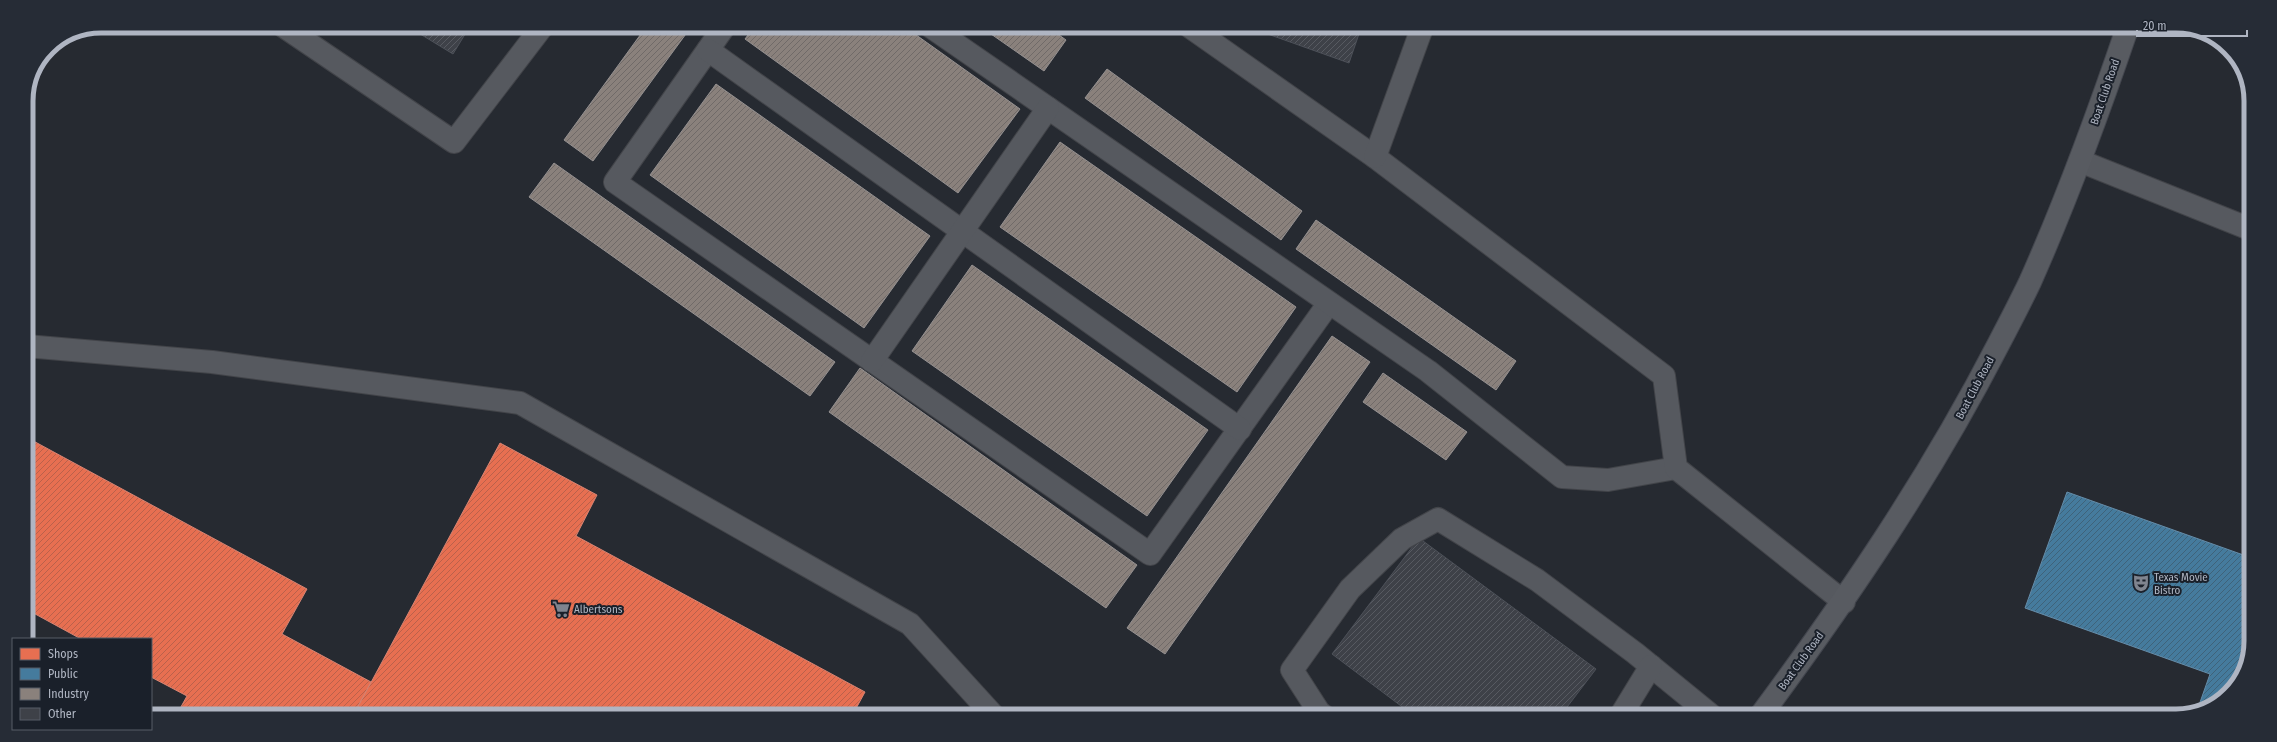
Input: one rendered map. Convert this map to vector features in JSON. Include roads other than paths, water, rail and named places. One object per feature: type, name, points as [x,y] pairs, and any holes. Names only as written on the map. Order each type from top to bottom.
[{"type":"main road","name":"Boat Club Road","points":[[1767,709],[1844,602],[1939,454],[1972,395],[2030,283],[2095,124],[2125,33]]},
{"type":"street","points":[[293,33],[454,142],[537,33]]},
{"type":"street","points":[[720,33],[615,182],[1150,554],[1329,303]]},
{"type":"street","points":[[941,33],[1428,371],[1562,477],[1608,480],[1676,468]]},
{"type":"street","points":[[1199,33],[1376,157],[1664,376],[1676,468],[1844,602]]},
{"type":"street","points":[[1376,157],[1420,33]]},
{"type":"street","points":[[708,50],[1240,429]]},
{"type":"street","points":[[872,361],[1048,108]]},
{"type":"street","points":[[2080,161],[2244,228]]},
{"type":"street","points":[[33,347],[212,362],[520,403],[910,624],[988,709]]},
{"type":"street","points":[[1317,709],[1292,670],[1350,589],[1402,540],[1438,519],[1537,580],[1652,666],[1704,709]]},
{"type":"street","points":[[1625,709],[1652,666]]},
{"type":"place","name":"Texas Movie Bistro","points":[[2141,583]]},
{"type":"place","name":"Albertsons","points":[[561,609]]}]
